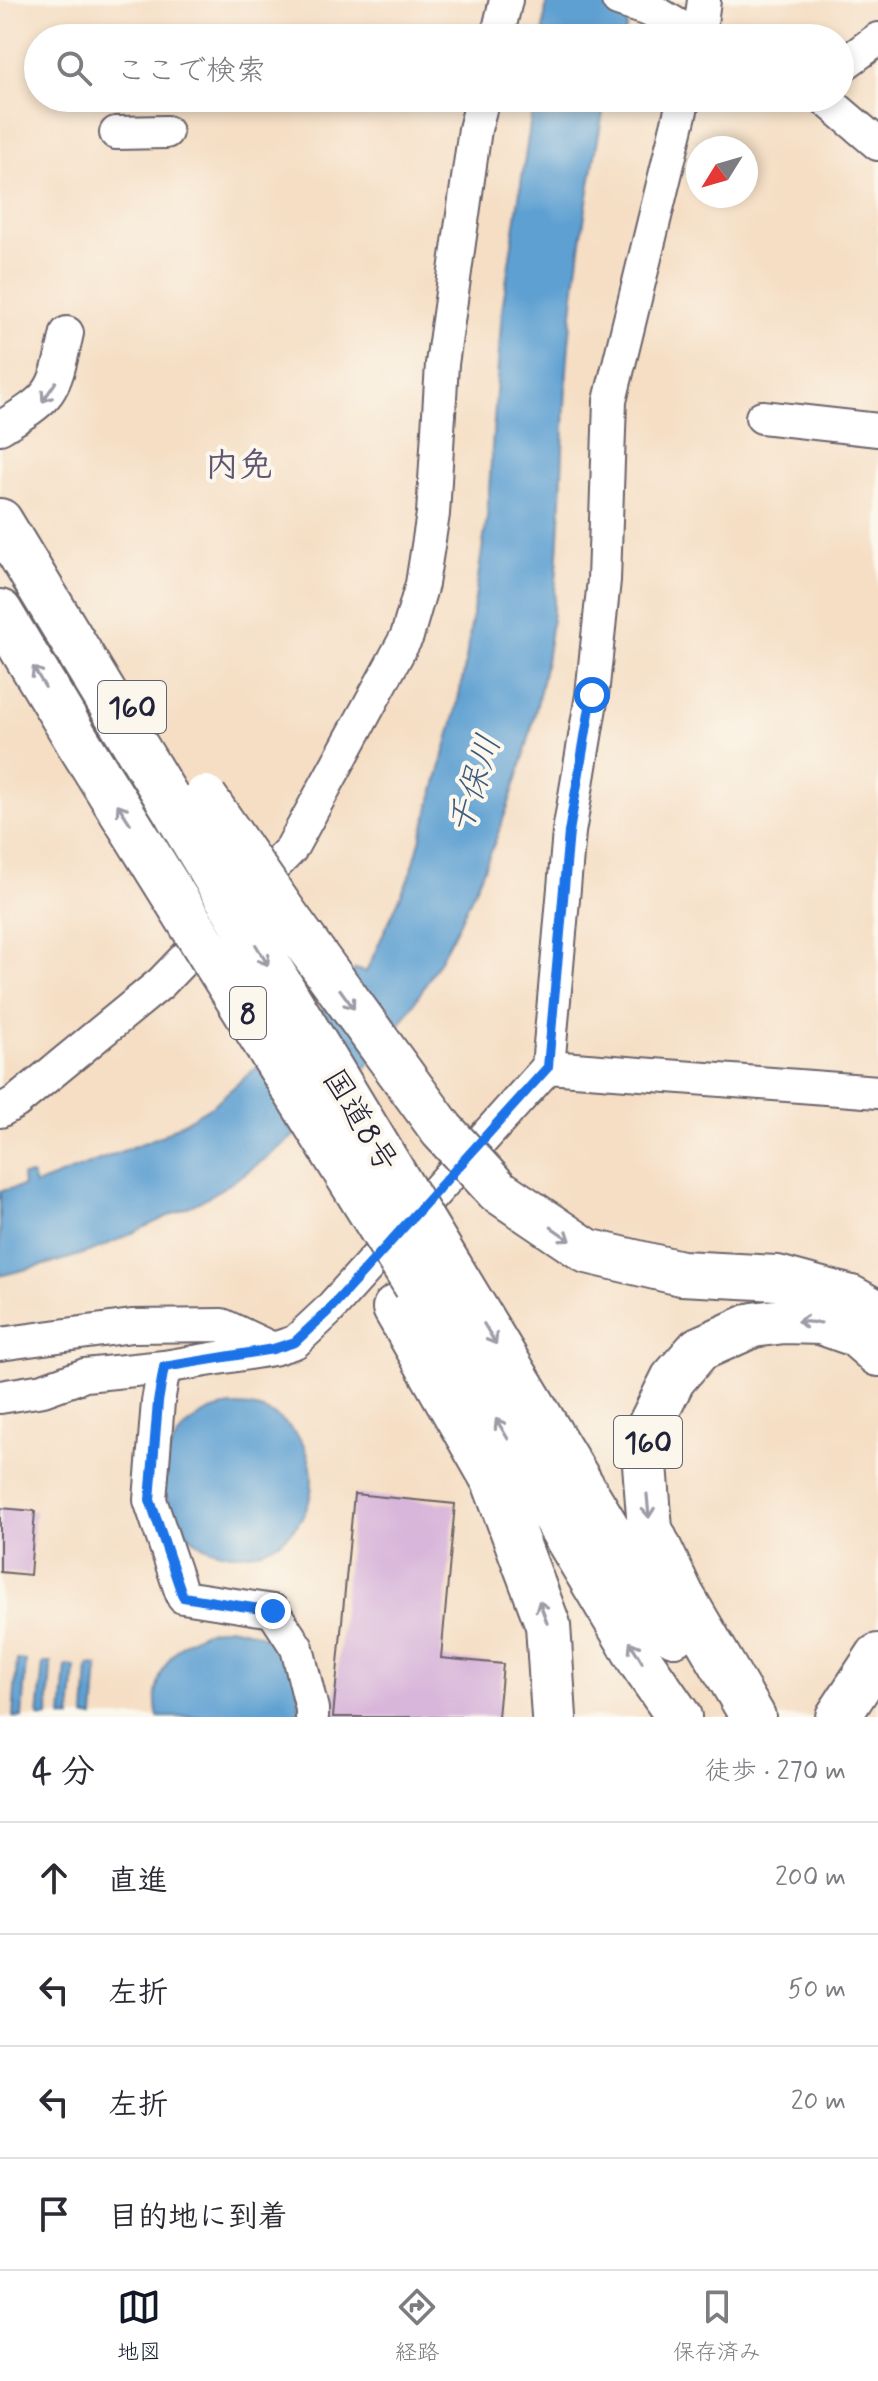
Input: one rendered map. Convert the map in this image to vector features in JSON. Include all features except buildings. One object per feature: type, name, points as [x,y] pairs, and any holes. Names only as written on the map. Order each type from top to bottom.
[{"type":"highway","name":"160","points":[[0,521],[57,616],[192,807],[287,917],[442,1130],[497,1190],[587,1251],[681,1273],[777,1278],[851,1298],[878,1313]]},
{"type":"highway","name":"国道8号","points":[[0,612],[78,742],[419,1285],[641,1662],[679,1717]]},
{"type":"highway","name":"国道8号","points":[[192,807],[419,1285],[621,1551],[728,1717]]},
{"type":"highway","points":[[419,1285],[548,1625],[554,1717]]},
{"type":"highway","name":"160","points":[[753,1717],[682,1596],[650,1529],[645,1464],[650,1425],[673,1379],[699,1349],[753,1325],[784,1321],[821,1322],[855,1334],[878,1354]]},
{"type":"highway","points":[[859,1713],[878,1656]]},
{"type":"street","points":[[500,24],[506,0]]},
{"type":"street","points":[[618,0],[657,13],[675,24]]},
{"type":"street","points":[[701,24],[704,0]]},
{"type":"street","points":[[854,57],[878,39]]},
{"type":"street","points":[[0,1111],[16,1102],[161,983],[291,849],[407,636],[422,584],[433,514],[442,364],[479,112]]},
{"type":"street","points":[[0,1397],[43,1390],[85,1375],[164,1367],[273,1349],[295,1342],[328,1311],[548,1067],[569,832],[592,695],[604,580],[610,401],[681,112]]},
{"type":"street","points":[[840,112],[878,144]]},
{"type":"street","points":[[116,133],[166,132]]},
{"type":"street","points":[[0,428],[41,403],[56,382],[67,333]]},
{"type":"street","points":[[762,417],[878,430]]},
{"type":"street","points":[[548,1067],[878,1092]]},
{"type":"street","points":[[0,1344],[132,1326],[222,1325],[273,1349]]},
{"type":"street","points":[[164,1367],[150,1500],[183,1597],[273,1611],[297,1648],[312,1717]]},
{"type":"water","points":[[547,0],[633,0],[627,24],[544,24]]},
{"type":"water","name":"千保川","points":[[532,112],[603,112],[573,302],[557,566],[549,644],[517,778],[501,827],[459,923],[409,1011],[380,1051],[301,1130],[254,1167],[210,1196],[119,1240],[57,1262],[0,1276],[0,1191],[23,1186],[22,1176],[32,1175],[35,1185],[161,1136],[213,1105],[335,999],[355,969],[366,972],[411,873],[454,719],[465,666],[487,517],[502,310]]},
{"type":"water","points":[[238,1406],[266,1412],[290,1428],[306,1452],[312,1480],[306,1508],[290,1532],[266,1548],[238,1554],[210,1548],[186,1532],[170,1508],[164,1480],[170,1452],[186,1428],[210,1412]]},
{"type":"water","points":[[228,1627],[263,1636],[285,1651],[294,1671],[301,1717],[158,1717],[157,1691],[172,1656],[191,1639]]},
{"type":"water","points":[[17,1660],[26,1661],[22,1717],[13,1717]]},
{"type":"water","points":[[43,1663],[51,1663],[48,1717],[38,1717]]},
{"type":"water","points":[[88,1665],[98,1666],[94,1717],[85,1717]]},
{"type":"water","points":[[66,1666],[75,1667],[71,1717],[62,1717]]},
{"type":"district","name":"内免","points":[[239,464]]},
{"type":"route","points":[[273,1611],[183,1597],[150,1500],[164,1367],[273,1349],[295,1342],[328,1311],[548,1067],[569,832],[592,695]]}]
